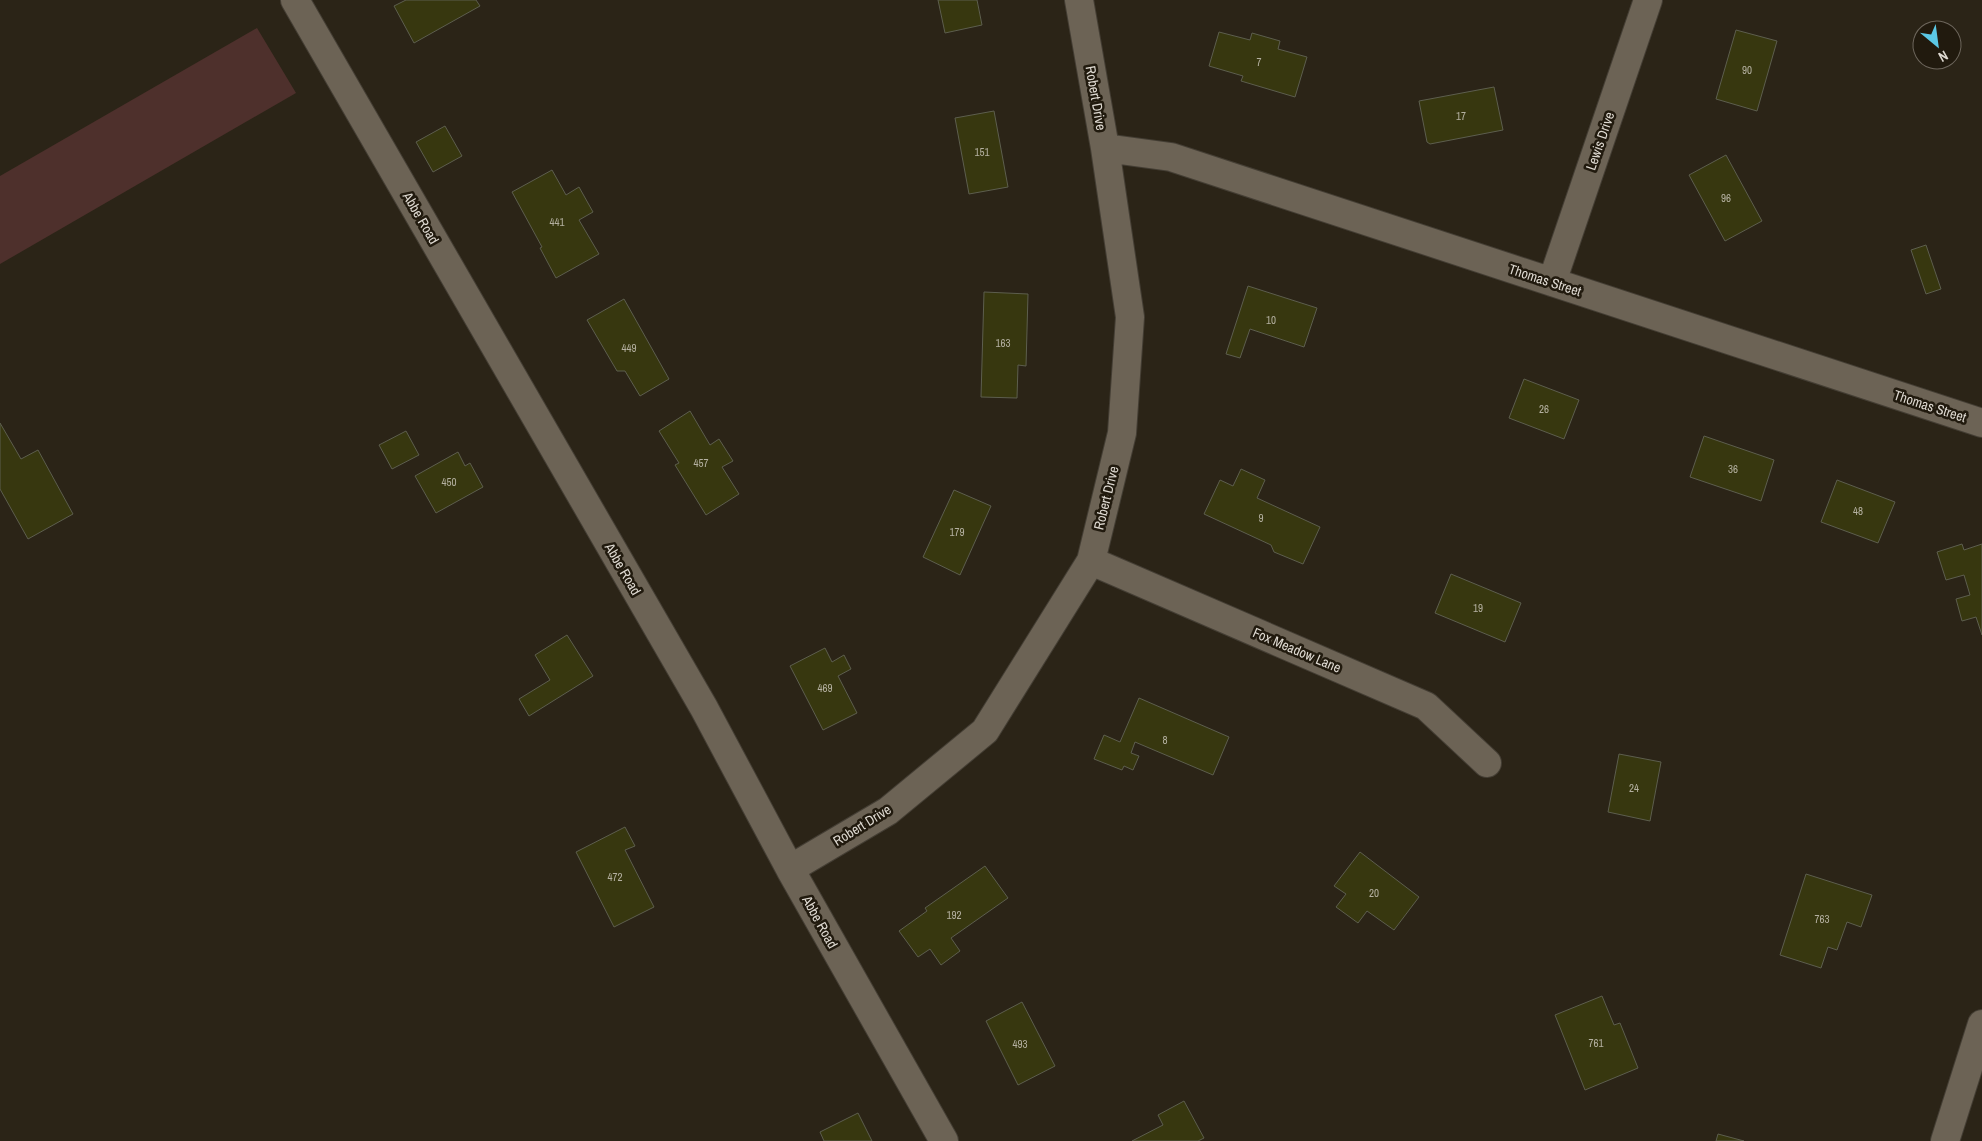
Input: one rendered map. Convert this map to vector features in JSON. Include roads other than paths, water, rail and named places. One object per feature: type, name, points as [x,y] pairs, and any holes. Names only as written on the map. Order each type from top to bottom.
[{"type":"street","name":"Abbe Road","points":[[295,0],[704,708],[790,869],[944,1141]]},
{"type":"street","name":"Robert Drive","points":[[790,869],[888,810],[985,731],[1091,561],[1122,433],[1130,317],[1105,148],[1079,0]]},
{"type":"street","name":"Lewis Drive","points":[[1552,282],[1648,0]]},
{"type":"street","name":"Thomas Street","points":[[1105,148],[1171,157],[1982,423]]},
{"type":"street","name":"Fox Meadow Lane","points":[[1091,561],[1426,706],[1487,763]]},
{"type":"street","points":[[1944,1141],[1982,1024]]}]
